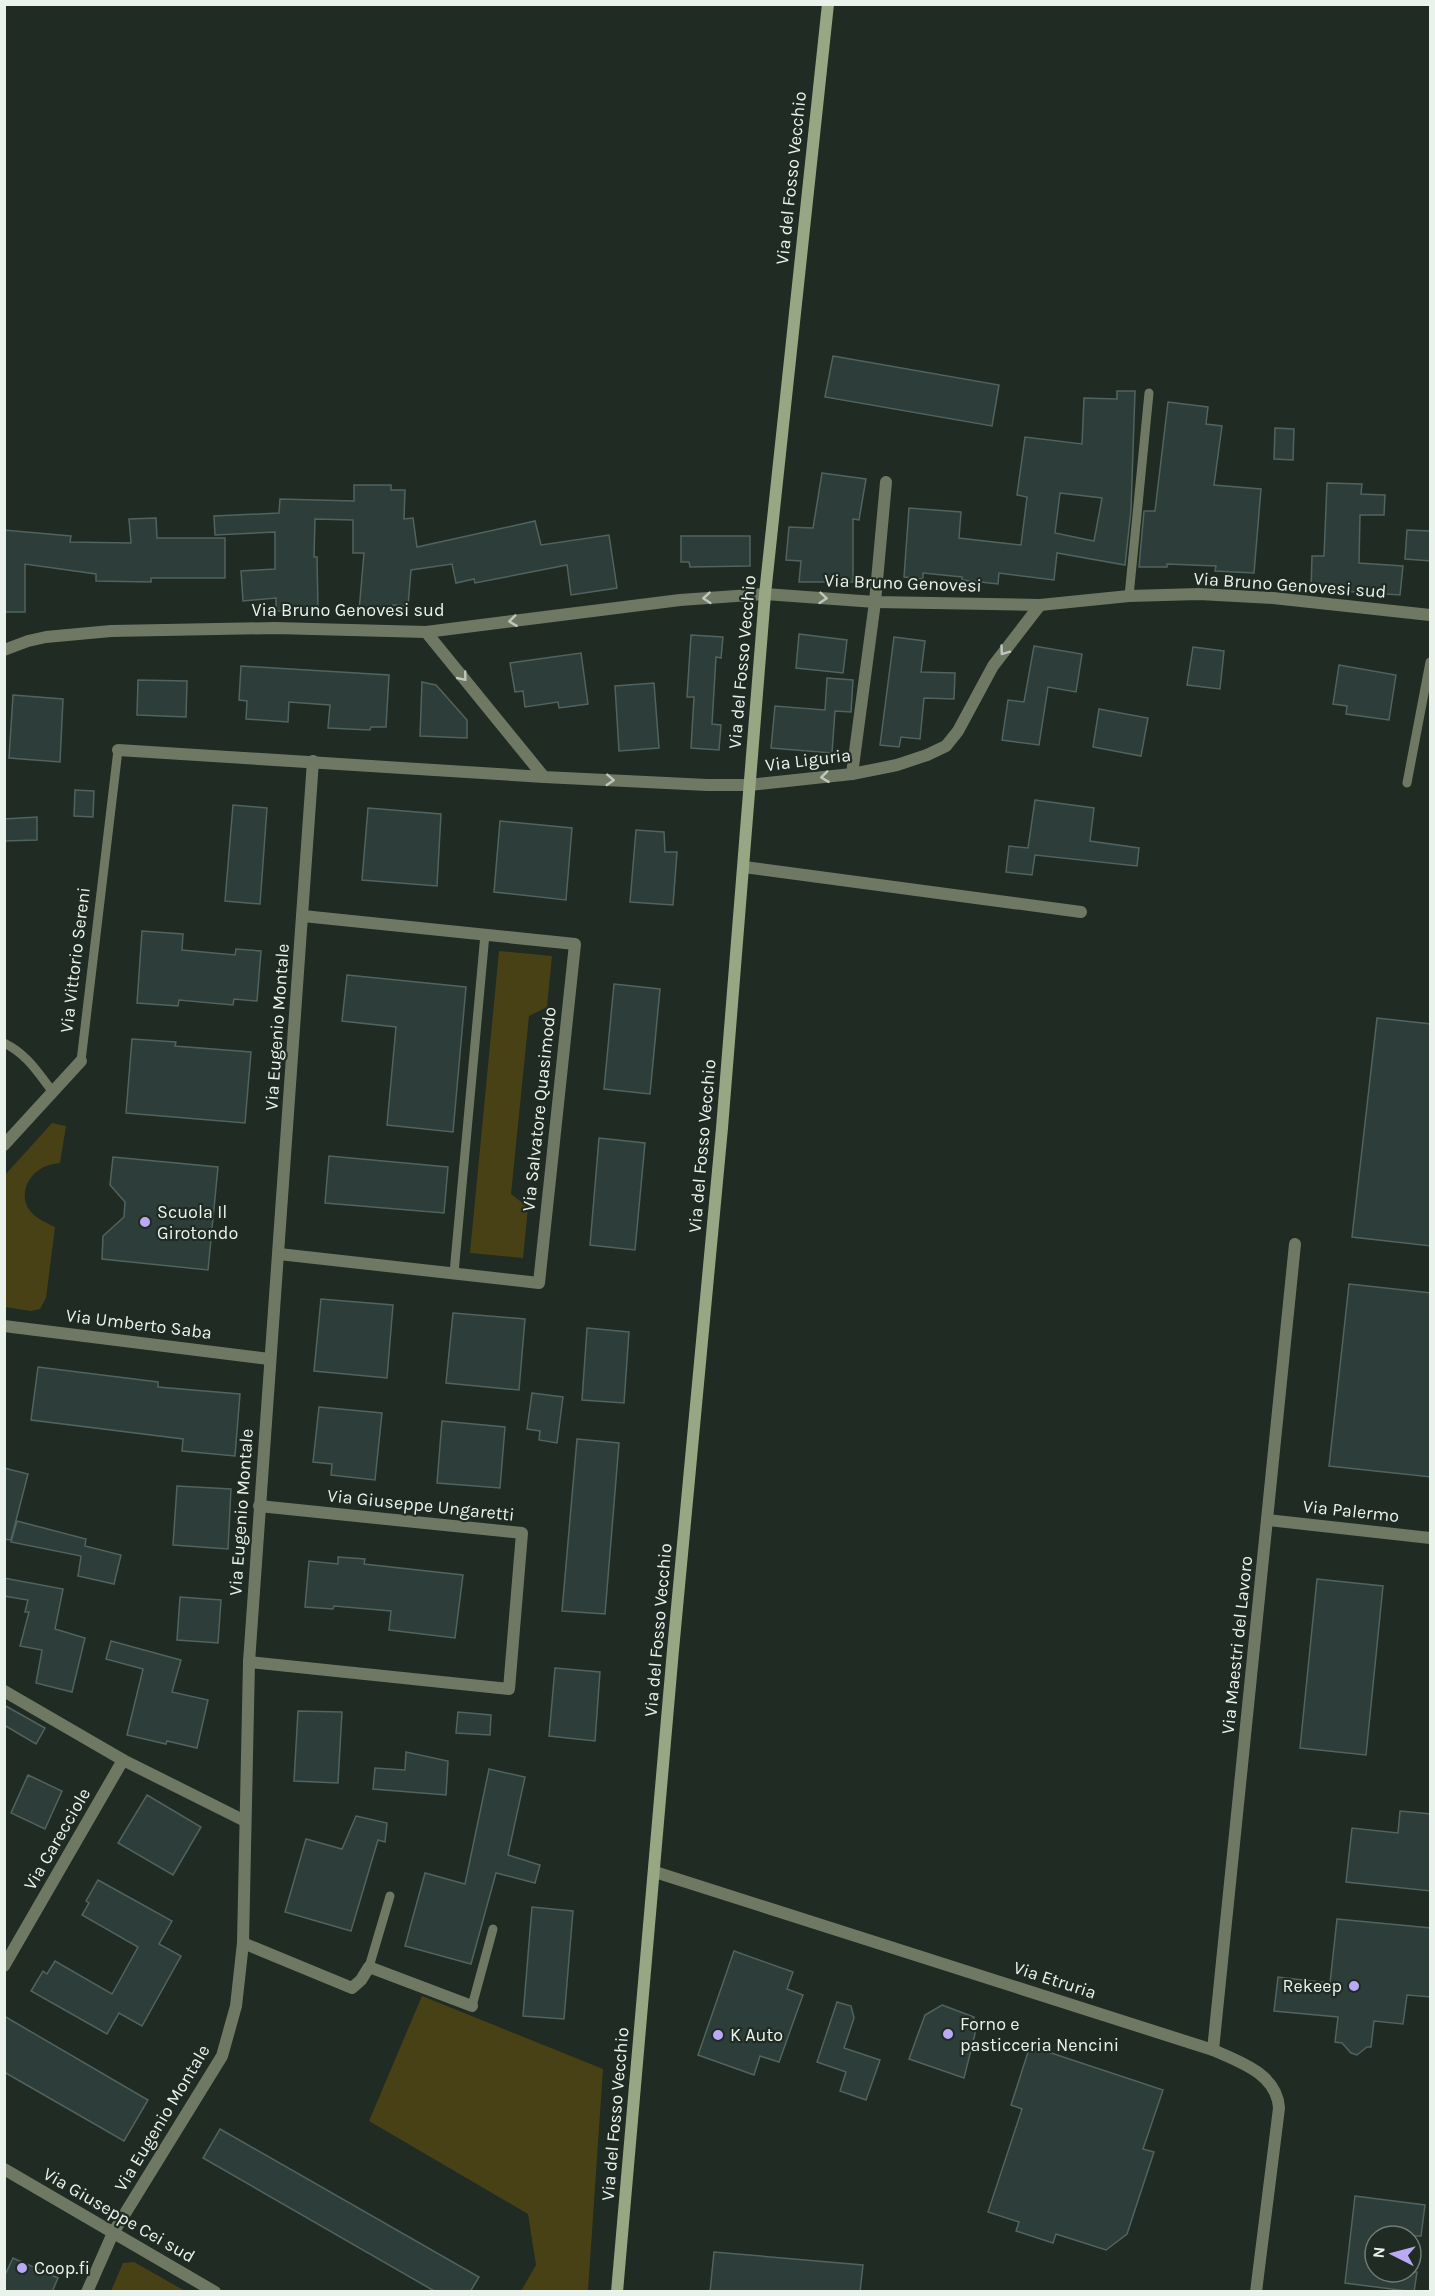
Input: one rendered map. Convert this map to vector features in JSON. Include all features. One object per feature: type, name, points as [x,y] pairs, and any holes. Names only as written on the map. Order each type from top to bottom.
[{"type":"street","name":"Via del Fosso Vecchio","points":[[617,2292],[722,1128],[765,594],[828,4]]},
{"type":"street","points":[[852,774],[875,602],[886,482]]},
{"type":"street","name":"Via Bruno Genovesi","points":[[765,594],[875,602],[1040,605]]},
{"type":"street","name":"Via Bruno Genovesi sud","points":[[4,650],[46,637],[111,631],[275,628],[426,632],[680,600],[765,594]]},
{"type":"street","name":"Via Bruno Genovesi sud","points":[[1040,605],[1129,596],[1199,594],[1273,598],[1431,615]]},
{"type":"street","name":"Via Liguria","points":[[544,777],[749,785],[852,774],[897,765],[927,755],[946,746],[958,731],[993,666],[1040,605]]},
{"type":"street","points":[[426,632],[544,777]]},
{"type":"street","points":[[118,750],[544,777]]},
{"type":"street","name":"Via Eugenio Montale","points":[[87,2292],[114,2233],[222,2056],[236,2006],[243,1943],[249,1662],[313,761]]},
{"type":"street","points":[[744,867],[1081,912]]},
{"type":"street","name":"Via Salvatore Quasimodo","points":[[279,1254],[538,1283],[575,944],[303,916]]},
{"type":"street","name":"Via Vittorio Sereni","points":[[4,1145],[81,1061]]},
{"type":"street","name":"Via Maestri del Lavoro","points":[[1213,2050],[1295,1244]]},
{"type":"street","name":"Via Umberto Saba","points":[[4,1326],[269,1359]]},
{"type":"street","name":"Via Giuseppe Ungaretti","points":[[249,1662],[509,1689],[522,1533],[259,1506]]},
{"type":"street","name":"Via Palermo","points":[[1268,1520],[1431,1538]]},
{"type":"street","points":[[4,1691],[123,1760],[245,1821]]},
{"type":"street","name":"Via Carecciole","points":[[4,1966],[123,1760]]},
{"type":"street","name":"Via Etruria","points":[[655,1872],[1213,2050],[1257,2071],[1266,2078],[1279,2096],[1278,2121],[1256,2292]]},
{"type":"street","points":[[243,1943],[352,1988],[361,1980],[369,1967],[472,2006]]},
{"type":"street","name":"Via Giuseppe Cei sud","points":[[4,2169],[215,2292]]},
{"type":"lane","points":[[1129,596],[1149,393]]},
{"type":"lane","points":[[1407,783],[1431,662]]},
{"type":"lane","name":"Via Vittorio Sereni","points":[[81,1061],[118,750]]},
{"type":"lane","points":[[454,1273],[485,934]]},
{"type":"lane","points":[[4,1043],[27,1058],[53,1092]]},
{"type":"lane","points":[[369,1967],[390,1896]]},
{"type":"lane","points":[[472,2006],[494,1929]]},
{"type":"shaded area","points":[[499,951],[552,956],[547,1007],[529,1016],[511,1194],[528,1207],[523,1258],[470,1253]]},
{"type":"shaded area","points":[[52,1123],[66,1126],[60,1163],[46,1166],[36,1172],[25,1190],[29,1209],[44,1222],[55,1227],[46,1298],[40,1309],[31,1311],[5,1307],[5,1175]]},
{"type":"shaded area","points":[[422,1996],[603,2069],[588,2291],[521,2291],[536,2265],[528,2214],[369,2121]]},
{"type":"shaded area","points":[[134,2262],[185,2291],[111,2291],[123,2263]]},
{"type":"building","points":[[833,356],[999,385],[992,426],[825,397]]},
{"type":"building","points":[[1117,391],[1135,391],[1131,510],[1125,565],[1057,553],[1054,580],[999,573],[998,584],[923,573],[923,579],[904,577],[909,508],[961,512],[959,538],[1021,545],[1027,497],[1017,495],[1025,437],[1082,444],[1084,398],[1117,399]],"holes":[[[1060,493],[1102,498],[1094,541],[1055,533]]]},
{"type":"building","points":[[1168,402],[1208,407],[1206,424],[1222,426],[1214,485],[1261,489],[1254,573],[1215,571],[1216,566],[1167,564],[1167,567],[1139,567],[1144,511],[1155,511]]},
{"type":"building","points":[[1275,428],[1294,429],[1293,460],[1274,459]]},
{"type":"building","points":[[822,473],[866,479],[859,520],[853,519],[853,582],[799,582],[801,561],[786,560],[789,527],[813,528]]},
{"type":"building","points":[[1327,483],[1362,484],[1361,494],[1385,495],[1384,515],[1360,515],[1359,563],[1403,566],[1400,595],[1311,591],[1312,556],[1324,556]]},
{"type":"building","points":[[354,485],[391,485],[391,490],[405,490],[404,519],[413,518],[417,547],[535,521],[541,545],[609,535],[617,588],[571,595],[567,565],[475,583],[474,579],[456,583],[452,564],[411,570],[408,606],[393,605],[392,614],[359,611],[364,553],[353,553],[353,520],[315,519],[314,557],[317,557],[318,610],[276,611],[276,598],[243,601],[241,571],[275,569],[275,532],[215,535],[214,516],[279,513],[280,499],[354,501]]},
{"type":"building","points":[[156,518],[157,538],[225,538],[225,578],[151,578],[151,582],[96,581],[96,574],[25,564],[25,612],[4,612],[4,530],[71,536],[70,542],[131,543],[129,519]]},
{"type":"building","points":[[1407,530],[1431,531],[1431,561],[1405,559]]},
{"type":"building","points":[[681,536],[750,536],[750,566],[690,567],[689,562],[681,562]]},
{"type":"building","points":[[799,634],[847,640],[843,673],[796,668]]},
{"type":"building","points":[[691,635],[723,637],[721,658],[716,657],[712,724],[721,725],[719,750],[691,748],[694,697],[687,697]]},
{"type":"building","points":[[894,637],[925,641],[921,672],[955,673],[954,699],[924,698],[920,739],[901,737],[899,747],[880,745]]},
{"type":"building","points":[[1034,646],[1082,654],[1076,692],[1048,687],[1039,745],[1002,740],[1008,700],[1024,702]]},
{"type":"building","points":[[1193,647],[1224,651],[1220,689],[1187,685]]},
{"type":"building","points":[[581,653],[588,704],[559,708],[558,702],[525,707],[523,691],[515,692],[510,663]]},
{"type":"building","points":[[1339,665],[1396,675],[1389,720],[1346,714],[1347,706],[1333,704]]},
{"type":"building","points":[[241,666],[389,675],[386,727],[371,727],[370,730],[328,728],[330,705],[289,702],[288,722],[246,719],[247,701],[239,700]]},
{"type":"building","points":[[827,678],[853,680],[851,712],[835,711],[832,753],[771,748],[775,706],[825,710]]},
{"type":"building","points":[[138,680],[187,681],[186,717],[137,715]]},
{"type":"building","points":[[422,682],[436,685],[467,720],[467,738],[420,736]]},
{"type":"building","points":[[654,683],[659,748],[619,751],[615,686]]},
{"type":"building","points":[[13,695],[63,699],[60,762],[9,758]]},
{"type":"building","points":[[1099,709],[1148,718],[1141,756],[1093,747]]},
{"type":"building","points":[[75,790],[94,791],[93,817],[74,816]]},
{"type":"building","points":[[1035,800],[1094,808],[1090,841],[1139,848],[1137,866],[1035,855],[1032,875],[1006,872],[1009,846],[1028,848]]},
{"type":"building","points":[[233,805],[267,808],[260,904],[225,901]]},
{"type":"building","points":[[368,808],[441,814],[437,886],[362,880]]},
{"type":"building","points":[[37,817],[37,840],[4,841],[4,819]]},
{"type":"building","points":[[500,821],[572,828],[566,900],[494,892]]},
{"type":"building","points":[[636,830],[664,832],[665,852],[677,852],[673,905],[630,902]]},
{"type":"building","points":[[142,931],[183,934],[182,950],[235,955],[236,949],[261,951],[257,1001],[234,999],[233,1005],[179,1000],[178,1006],[137,1003]]},
{"type":"building","points":[[347,975],[466,987],[453,1132],[387,1125],[396,1027],[342,1021]]},
{"type":"building","points":[[614,984],[660,989],[650,1094],[604,1089]]},
{"type":"building","points":[[1377,1018],[1431,1024],[1431,1246],[1352,1237]]},
{"type":"building","points":[[132,1039],[176,1042],[175,1046],[251,1052],[245,1123],[126,1113]]},
{"type":"building","points":[[599,1138],[645,1143],[635,1250],[590,1245]]},
{"type":"building","points":[[329,1156],[448,1167],[444,1213],[325,1203]]},
{"type":"building","points":[[113,1157],[218,1167],[208,1270],[102,1259],[103,1236],[124,1217],[125,1202],[110,1185]]},
{"type":"building","points":[[1349,1284],[1431,1293],[1431,1477],[1329,1466]]},
{"type":"building","points":[[321,1299],[393,1305],[387,1378],[314,1371]]},
{"type":"building","points":[[453,1313],[525,1319],[519,1390],[446,1383]]},
{"type":"building","points":[[587,1328],[629,1332],[624,1403],[582,1400]]},
{"type":"building","points":[[38,1367],[158,1382],[158,1387],[240,1394],[235,1456],[182,1451],[183,1439],[31,1420]]},
{"type":"building","points":[[532,1393],[563,1397],[557,1443],[539,1440],[540,1431],[527,1429]]},
{"type":"building","points":[[319,1407],[382,1413],[375,1480],[331,1475],[332,1464],[313,1462]]},
{"type":"building","points":[[442,1421],[505,1427],[500,1488],[437,1483]]},
{"type":"building","points":[[577,1439],[619,1443],[605,1614],[562,1611]]},
{"type":"building","points":[[4,1468],[28,1474],[11,1540],[4,1539]]},
{"type":"building","points":[[177,1486],[231,1489],[228,1549],[173,1545]]},
{"type":"building","points":[[17,1521],[86,1539],[85,1546],[121,1555],[114,1584],[78,1576],[81,1556],[11,1542]]},
{"type":"building","points":[[338,1557],[365,1559],[364,1564],[463,1575],[455,1638],[389,1630],[391,1611],[334,1606],[333,1609],[305,1607],[309,1561],[338,1564]]},
{"type":"building","points":[[4,1578],[63,1589],[55,1629],[85,1638],[72,1692],[36,1683],[42,1650],[20,1646],[29,1612],[25,1612],[28,1600],[4,1596]]},
{"type":"building","points":[[1317,1579],[1383,1586],[1366,1755],[1300,1748]]},
{"type":"building","points":[[180,1597],[221,1600],[218,1643],[177,1640]]},
{"type":"building","points":[[111,1641],[181,1660],[172,1692],[208,1700],[197,1748],[127,1735],[143,1669],[106,1659]]},
{"type":"building","points":[[555,1668],[600,1672],[595,1741],[549,1736]]},
{"type":"building","points":[[4,1705],[45,1728],[36,1744],[4,1725]]},
{"type":"building","points":[[298,1711],[342,1712],[338,1783],[294,1781]]},
{"type":"building","points":[[458,1712],[491,1715],[490,1735],[456,1733]]},
{"type":"building","points":[[406,1752],[448,1761],[446,1795],[373,1789],[375,1768],[405,1770]]},
{"type":"building","points":[[489,1769],[525,1777],[508,1855],[540,1865],[535,1883],[496,1873],[471,1964],[405,1946],[425,1873],[465,1884]]},
{"type":"building","points":[[28,1775],[62,1791],[45,1829],[11,1813]]},
{"type":"building","points":[[147,1795],[201,1827],[173,1875],[118,1843]]},
{"type":"building","points":[[1400,1811],[1431,1814],[1431,1891],[1346,1882],[1352,1828],[1398,1833]]},
{"type":"building","points":[[356,1816],[387,1823],[385,1842],[378,1840],[351,1931],[285,1912],[306,1839],[342,1849]]},
{"type":"building","points":[[98,1880],[172,1921],[159,1944],[181,1956],[142,2026],[119,2013],[107,2034],[31,1991],[43,1971],[47,1974],[55,1961],[112,1994],[138,1947],[82,1915],[89,1903],[86,1901]]},
{"type":"building","points":[[532,1907],[573,1911],[564,2019],[523,2016]]},
{"type":"building","name":"Rekeep","points":[[1337,1919],[1431,1928],[1431,1997],[1407,1995],[1403,2024],[1374,2021],[1371,2047],[1367,2047],[1357,2055],[1351,2053],[1342,2043],[1335,2042],[1338,2017],[1274,2011],[1278,1977],[1330,1983]]},
{"type":"building","points":[[734,1951],[793,1972],[787,1989],[803,1995],[779,2062],[760,2056],[754,2075],[698,2055]]},
{"type":"building","points":[[837,2002],[851,2006],[854,2018],[844,2048],[880,2060],[866,2100],[840,2091],[846,2072],[817,2062]]},
{"type":"building","points":[[942,2005],[974,2017],[975,2034],[964,2078],[909,2059],[925,2015]]},
{"type":"building","points":[[4,2016],[148,2100],[124,2141],[4,2072]]},
{"type":"building","points":[[1030,2046],[1163,2090],[1143,2149],[1154,2152],[1127,2234],[1106,2250],[1056,2234],[1053,2243],[1016,2231],[1019,2222],[988,2212],[1022,2109],[1011,2105]]},
{"type":"building","points":[[220,2129],[479,2277],[470,2292],[436,2292],[203,2158]]},
{"type":"building","points":[[1355,2196],[1425,2205],[1423,2224],[1363,2224],[1363,2284],[1415,2284],[1414,2292],[1345,2283]]},
{"type":"building","points":[[714,2252],[863,2265],[860,2292],[710,2292]]},
{"type":"building","name":"Coop.fi","points":[[13,2258],[58,2278],[52,2292],[4,2292],[4,2277]]},
{"type":"place","name":"Scuola Il Girotondo","points":[[145,1222]]},
{"type":"place","name":"Rekeep","points":[[1354,1986]]},
{"type":"place","name":"Forno e pasticceria Nencini","points":[[948,2034]]},
{"type":"place","name":"K Auto","points":[[718,2035]]},
{"type":"place","name":"Coop.fi","points":[[22,2268]]}]
